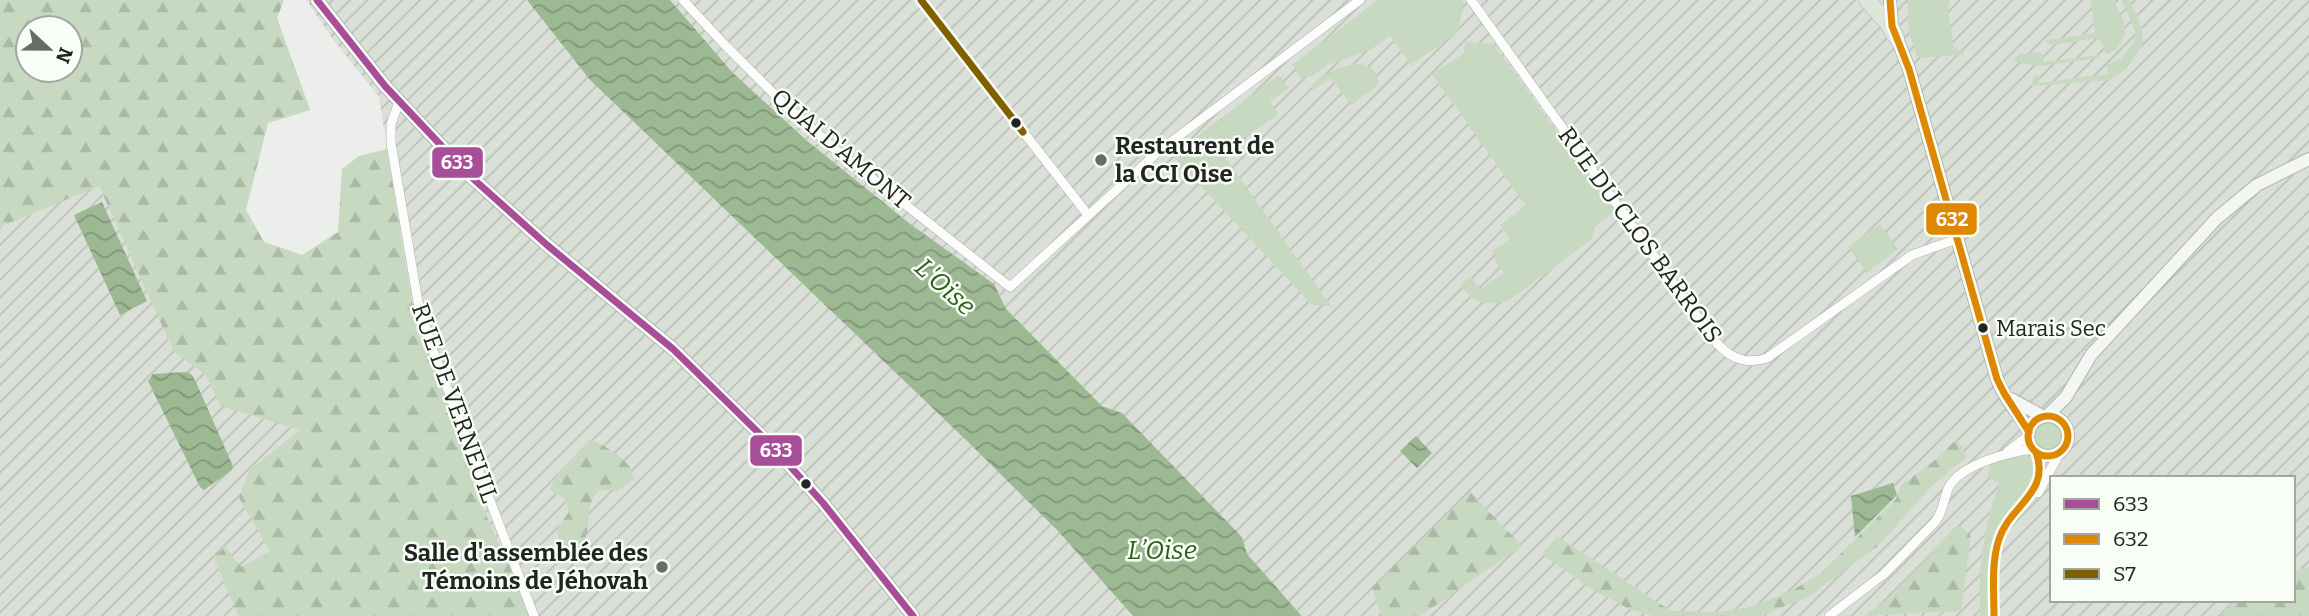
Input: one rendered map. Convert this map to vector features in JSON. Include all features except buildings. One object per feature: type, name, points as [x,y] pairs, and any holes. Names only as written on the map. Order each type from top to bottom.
[{"type":"highway","points":[[1867,0],[1896,37]]},
{"type":"street","points":[[317,0],[399,102],[441,147],[497,201],[664,341],[744,417],[808,486],[913,616]]},
{"type":"street","name":"QUAI D'AMONT","points":[[683,0],[789,109],[835,149],[1010,287],[1088,215]]},
{"type":"street","points":[[921,0],[1088,215],[1159,150],[1360,0]]},
{"type":"street","name":"RUE DU CLOS BARROIS","points":[[1471,0],[1712,336],[1725,352],[1735,358],[1750,361],[1767,358],[1912,255],[1957,239]]},
{"type":"street","points":[[1890,0],[1892,23],[1909,69]]},
{"type":"street","points":[[1898,0],[1909,69],[2002,392],[2028,434],[2041,467],[2039,482],[2004,527],[1996,550],[1994,616]]},
{"type":"street","name":"RUE DE VERNEUIL","points":[[399,102],[391,124],[391,143],[420,311],[534,616]]},
{"type":"street","points":[[1829,616],[1884,574],[1935,522],[1942,513],[1948,488],[1954,480],[1964,472],[2000,455],[2028,434],[2034,422],[2066,397],[2091,355],[2222,213],[2257,185],[2309,159]]},
{"type":"street","points":[[2015,512],[2042,488],[2051,464],[2067,439],[2065,411],[2076,379]]},
{"type":"street","points":[[2002,392],[2022,407],[2055,418],[2064,425]]},
{"type":"street","points":[[2000,455],[2035,450],[2048,456],[2060,452]]},
{"type":"shaded area","points":[[306,0],[527,0],[590,80],[968,442],[1058,531],[1133,616],[532,616],[481,504],[413,308],[379,97]]},
{"type":"shaded area","points":[[670,0],[2309,0],[2309,567],[2295,570],[2295,476],[2050,476],[2050,602],[2234,602],[2220,616],[1303,616],[1246,554],[1242,537],[1122,413],[1102,406],[1005,309],[994,284],[909,223],[806,140],[731,72]]},
{"type":"shaded area","points":[[99,185],[311,405],[414,616],[0,616],[0,227]]},
{"type":"green space","points":[[0,0],[284,0],[277,18],[310,110],[268,123],[246,210],[264,242],[302,255],[338,232],[342,169],[359,156],[387,149],[413,308],[421,337],[433,362],[481,504],[532,616],[238,616],[213,556],[226,547],[241,567],[270,551],[239,498],[249,470],[300,430],[221,406],[205,374],[174,352],[99,186],[0,227]]},
{"type":"green space","points":[[1378,0],[1461,0],[1464,2],[1458,32],[1411,65],[1390,36],[1370,50],[1327,65],[1312,76],[1301,78],[1292,65]]},
{"type":"green space","points":[[1907,0],[1950,0],[1948,10],[1954,47],[1965,54],[1924,58],[1917,56],[1909,32]]},
{"type":"green space","points":[[2091,0],[2113,0],[2119,11],[2125,33],[2116,49],[2106,54],[2097,38],[2051,45],[2047,43],[2046,40],[2095,33]]},
{"type":"green space","points":[[2121,0],[2130,0],[2142,28],[2142,46],[2127,68],[2110,80],[2032,86],[2033,77],[2038,74],[2039,83],[2108,74],[2107,65],[2122,58],[2134,41],[2135,30]]},
{"type":"green space","points":[[1465,42],[1494,44],[1615,212],[1595,225],[1592,239],[1508,301],[1481,302],[1470,296],[1460,285],[1471,277],[1480,290],[1504,273],[1492,251],[1510,239],[1500,225],[1526,206],[1432,74],[1464,53]]},
{"type":"green space","points":[[2039,52],[2044,62],[2099,55],[2099,58],[2040,66],[2015,62],[2019,54]]},
{"type":"green space","points":[[1362,64],[1373,70],[1379,82],[1351,105],[1331,78],[1313,90],[1311,86],[1334,70]]},
{"type":"green space","points":[[1279,75],[1289,88],[1270,101],[1278,114],[1222,153],[1331,306],[1312,305],[1172,155]]},
{"type":"green space","points":[[1880,224],[1898,249],[1867,273],[1848,247]]},
{"type":"green space","points":[[2048,422],[2058,426],[2062,436],[2058,446],[2048,450],[2038,446],[2034,436],[2038,426]]},
{"type":"green space","points":[[589,440],[605,447],[624,461],[631,469],[634,480],[616,491],[600,490],[591,502],[585,539],[566,561],[560,557],[557,528],[569,512],[566,500],[550,490],[558,473]]},
{"type":"green space","points":[[1956,440],[1962,446],[1966,457],[1931,487],[1878,546],[1808,597],[1759,616],[1653,616],[1629,609],[1588,587],[1542,554],[1557,536],[1671,611],[1721,612],[1750,607],[1793,590],[1821,573],[1896,499],[1901,485],[1934,461]]},
{"type":"green space","points":[[2025,455],[2035,461],[2035,479],[2031,488],[1997,529],[1991,549],[1989,616],[1980,616],[1983,548],[1989,514],[2000,483],[1988,478],[1990,465],[2010,457]]},
{"type":"green space","points":[[1470,492],[1522,546],[1420,616],[1381,616],[1372,588]]},
{"type":"green space","points":[[1961,526],[1971,536],[1961,611],[1864,616],[1892,596],[1955,527]]},
{"type":"green space","points":[[2309,567],[2309,616],[2220,616],[2234,602],[2295,602],[2295,570]]},
{"type":"water","name":"L’Oise","points":[[527,0],[670,0],[732,72],[806,140],[909,223],[994,284],[1006,309],[1102,406],[1122,413],[1242,537],[1247,554],[1302,616],[1133,616],[1058,531],[968,442],[590,80]]},
{"type":"water","points":[[102,202],[147,301],[120,315],[74,215]]},
{"type":"water","points":[[187,372],[195,380],[233,466],[232,470],[204,490],[200,487],[148,381],[153,374]]},
{"type":"water","points":[[1416,436],[1432,453],[1417,468],[1400,451]]},
{"type":"water","points":[[1893,483],[1897,495],[1855,537],[1851,496]]},
{"type":"transit line","name":"633","points":[[317,0],[385,86],[469,175],[547,245],[673,349],[772,446],[823,503],[913,616]]},
{"type":"transit line","name":"S7","points":[[921,0],[1023,132]]},
{"type":"transit line","name":"632","points":[[1890,0],[1892,26],[1909,69],[1997,379],[2029,432]]},
{"type":"transit line","name":"632","points":[[2048,416],[2062,422],[2068,436],[2062,450],[2048,456],[2034,450],[2028,436],[2034,422],[2048,416]]},
{"type":"transit line","name":"632","points":[[1994,616],[1996,548],[2004,527],[2034,489],[2039,466],[2036,452]]},
{"type":"place","name":"Restaurent de la CCI Oise","points":[[1101,160]]},
{"type":"place","name":"Marais Sec","points":[[1983,328]]},
{"type":"place","name":"Salle d'assemblée des Témoins de Jéhovah","points":[[662,567]]},
{"type":"water label","name":"L'Oise","points":[[945,287]]}]
